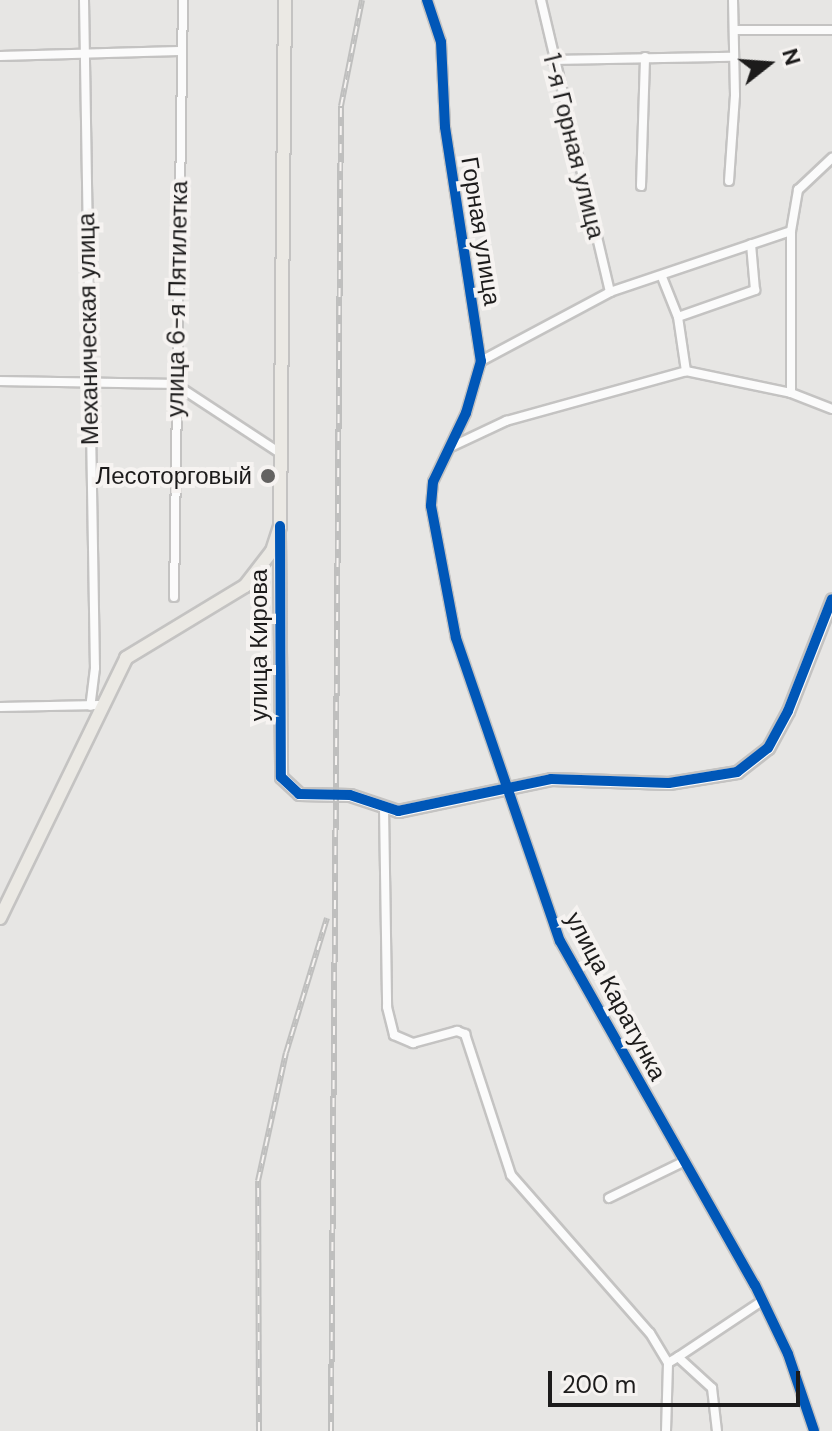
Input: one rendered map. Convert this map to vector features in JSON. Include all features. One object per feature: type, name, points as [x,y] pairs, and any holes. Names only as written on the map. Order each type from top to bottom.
[{"type":"main road","name":"улица Кирова","points":[[95,705],[126,658],[140,645],[257,577],[280,526],[285,0]]},
{"type":"main road","name":"Механическая улица","points":[[0,918],[95,705]]},
{"type":"street","name":"Механическая улица","points":[[84,0],[95,705]]},
{"type":"street","name":"улица 6-я Пятилетка","points":[[174,597],[179,51],[183,0]]},
{"type":"street","name":"Горная улица","points":[[427,0],[441,42],[445,127],[481,361],[452,447],[442,463]]},
{"type":"street","name":"1-я Горная улица","points":[[541,0],[552,60],[610,292]]},
{"type":"street","points":[[729,181],[735,95],[733,0]]},
{"type":"street","points":[[734,30],[832,30]]},
{"type":"street","points":[[0,56],[179,51]]},
{"type":"street","points":[[641,186],[645,57]]},
{"type":"street","points":[[552,60],[732,57]]},
{"type":"street","points":[[791,393],[791,231],[798,190],[832,158]]},
{"type":"street","points":[[481,361],[610,292],[791,231]]},
{"type":"street","points":[[678,317],[755,290],[751,244]]},
{"type":"street","points":[[662,277],[678,317],[686,371]]},
{"type":"street","points":[[452,447],[506,421],[686,371],[791,393],[831,406]]},
{"type":"street","points":[[0,381],[88,380],[175,384],[280,453]]},
{"type":"street","name":"улица Каратунка","points":[[442,463],[433,482],[434,531],[456,638],[504,787],[560,941],[762,1301],[788,1354],[814,1431]]},
{"type":"street","name":"улица Кирова","points":[[280,526],[278,765],[285,785],[299,794],[350,795],[384,808]]},
{"type":"street","points":[[666,1431],[668,1363],[650,1333],[511,1175],[465,1034],[457,1031],[413,1043],[394,1035],[387,1007],[384,808],[414,810],[504,787],[551,779],[702,781],[737,772],[768,748],[788,711],[832,599]]},
{"type":"street","points":[[0,707],[95,705]]},
{"type":"street","points":[[609,1198],[683,1162]]},
{"type":"street","points":[[668,1363],[762,1301]]},
{"type":"street","points":[[678,1357],[712,1388],[717,1431]]},
{"type":"railway","points":[[331,1431],[341,106],[362,0]]},
{"type":"railway","points":[[259,1431],[258,1181],[286,1053],[327,918]]},
{"type":"cycle path","points":[[427,0],[441,42],[445,127],[481,361],[466,413],[433,482],[431,506],[456,638],[560,941],[755,1285],[788,1354],[814,1431]]},
{"type":"cycle path","points":[[280,526],[281,777],[299,794],[350,795],[398,811],[551,779],[669,783],[737,772],[768,748],[788,711],[832,599]]},
{"type":"place","name":"Лесоторговый","points":[[268,476]]}]
